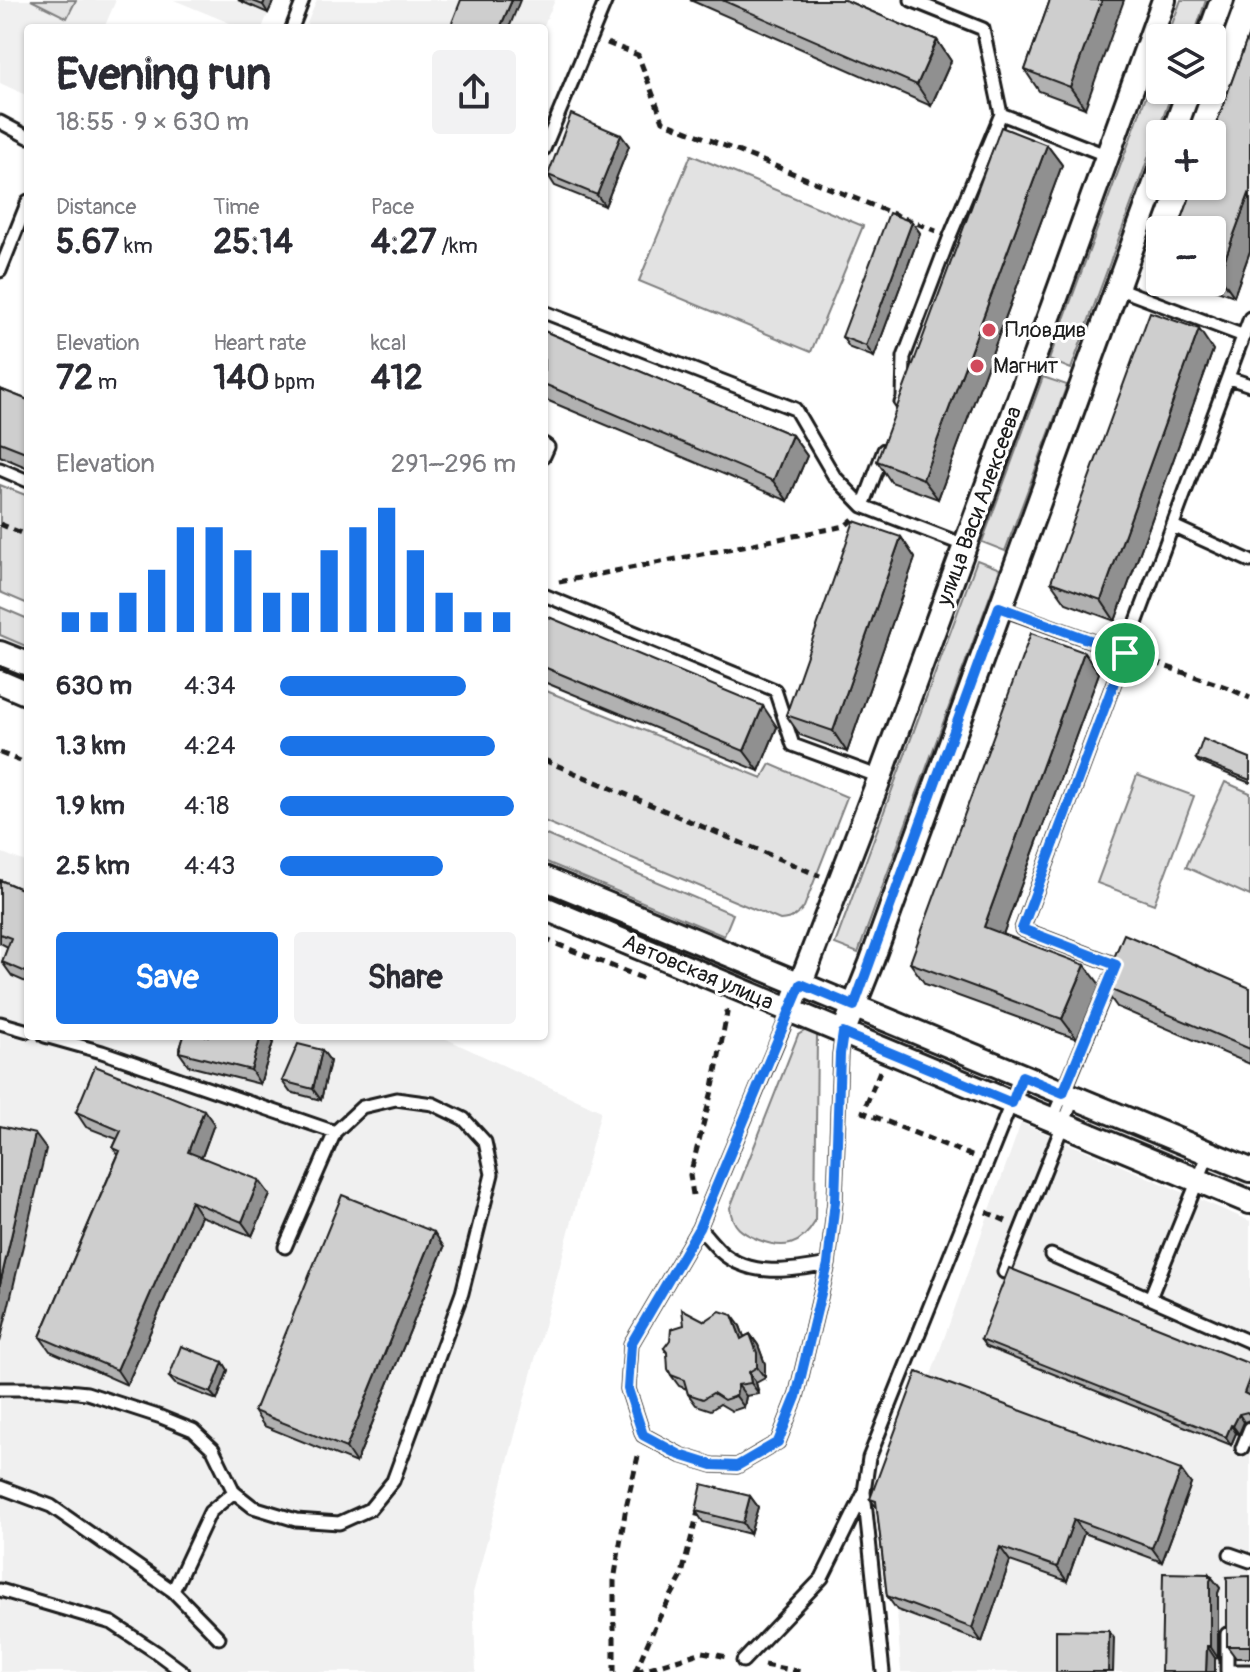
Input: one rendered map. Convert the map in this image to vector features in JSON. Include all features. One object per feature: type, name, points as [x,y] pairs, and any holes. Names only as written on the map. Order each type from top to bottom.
[{"type":"street","name":"улица Васи Алексеева","points":[[790,1011],[880,777],[1164,0]]},
{"type":"street","points":[[1213,24],[1222,0]]},
{"type":"street","points":[[843,1033],[1149,200]]},
{"type":"street","points":[[0,653],[24,662]]},
{"type":"street","points":[[0,682],[24,692]]},
{"type":"street","name":"Автовская улица","points":[[548,880],[1250,1170]]},
{"type":"street","name":"Автовская улица","points":[[548,910],[1250,1202]]},
{"type":"lane","points":[[294,24],[303,0]]},
{"type":"lane","points":[[548,139],[606,0]]},
{"type":"lane","points":[[898,411],[903,398],[904,357],[1001,114],[983,29],[911,0]]},
{"type":"lane","points":[[1001,114],[1108,156]]},
{"type":"lane","points":[[0,122],[24,135]]},
{"type":"lane","points":[[0,271],[24,211]]},
{"type":"lane","points":[[1117,288],[1244,336]]},
{"type":"lane","points":[[548,314],[795,409],[834,476],[863,506],[964,545]]},
{"type":"lane","points":[[1116,965],[1022,929],[1250,318]]},
{"type":"lane","points":[[1229,378],[1250,385]]},
{"type":"lane","points":[[863,506],[888,438]]},
{"type":"lane","points":[[0,469],[24,479]]},
{"type":"lane","points":[[1173,526],[1250,561]]},
{"type":"lane","points":[[548,597],[775,690],[793,745],[880,777]]},
{"type":"lane","points":[[999,607],[1125,653]]},
{"type":"lane","points":[[1004,1272],[1123,951]]},
{"type":"lane","points":[[790,1011],[699,1228],[631,1344],[628,1389],[643,1435],[680,1455],[712,1465],[737,1466],[778,1442],[796,1397],[828,1264],[835,1201],[843,1033]]},
{"type":"lane","points":[[0,1023],[24,1030]]},
{"type":"lane","points":[[59,1040],[335,1132]]},
{"type":"lane","points":[[883,1672],[864,1492],[869,1458],[1022,1076]]},
{"type":"lane","points":[[0,1389],[87,1393],[193,1430],[213,1449],[234,1492],[253,1507],[296,1520],[339,1523],[370,1509],[393,1481],[462,1293],[492,1174],[485,1142],[464,1119],[433,1104],[396,1099],[362,1107],[335,1132],[285,1247]]},
{"type":"lane","points":[[1150,1298],[1209,1153]]},
{"type":"lane","points":[[699,1228],[722,1253],[750,1269],[789,1271],[828,1264]]},
{"type":"lane","points":[[1051,1255],[1250,1342]]},
{"type":"lane","points":[[1242,1448],[1250,1428]]},
{"type":"lane","points":[[0,1487],[51,1506],[173,1591],[219,1638]]},
{"type":"lane","points":[[173,1591],[210,1512],[234,1492]]},
{"type":"lane","points":[[743,1661],[822,1578],[864,1492]]},
{"type":"lane","points":[[1230,1554],[1250,1561]]},
{"type":"lane","points":[[0,1590],[112,1623],[183,1672]]},
{"type":"lane","points":[[1227,1624],[1227,1671],[1250,1671]]},
{"type":"path","points":[[595,38],[638,55],[663,121],[943,233]]},
{"type":"path","points":[[559,582],[845,526],[863,506]]},
{"type":"path","points":[[0,524],[24,534]]},
{"type":"path","points":[[1125,653],[1250,698]]},
{"type":"path","points":[[0,753],[24,762]]},
{"type":"path","points":[[548,762],[822,877]]},
{"type":"path","points":[[694,1207],[690,1175],[716,1073],[727,1013],[724,1005]]},
{"type":"path","points":[[882,1066],[863,1112],[987,1162]]},
{"type":"path","points":[[990,1214],[1008,1221]]},
{"type":"path","points":[[614,1672],[614,1581],[626,1507],[643,1435]]},
{"type":"path","points":[[636,1672],[657,1622],[681,1578],[712,1465]]},
{"type":"path","points":[[636,1672],[703,1652],[802,1672]]},
{"type":"shaded area","points":[[0,0],[116,0],[106,24],[24,24],[24,94],[0,83]]},
{"type":"shaded area","points":[[31,0],[76,0],[67,18]]},
{"type":"shaded area","points":[[174,0],[274,0],[264,24],[232,24]]},
{"type":"shaded area","points":[[317,0],[555,0],[545,24],[307,24]]},
{"type":"shaded area","points":[[1181,0],[1206,0],[1198,24],[1172,24]]},
{"type":"shaded area","points":[[1146,96],[1146,104],[1168,104],[1162,120],[1146,120],[1146,164],[1071,369],[1049,360]]},
{"type":"shaded area","points":[[691,155],[863,226],[811,352],[639,281]]},
{"type":"shaded area","points":[[1043,377],[1067,385],[1005,551],[982,542]]},
{"type":"shaded area","points":[[0,485],[24,494],[24,602],[0,592]]},
{"type":"shaded area","points":[[977,560],[1000,569],[858,953],[835,944]]},
{"type":"shaded area","points":[[0,607],[24,617],[24,645],[0,635]]},
{"type":"shaded area","points":[[548,692],[762,778],[770,764],[847,797],[804,907],[791,918],[780,920],[548,823]]},
{"type":"shaded area","points":[[1137,775],[1194,796],[1154,904],[1097,883]]},
{"type":"shaded area","points":[[1225,782],[1250,793],[1250,896],[1186,867]]},
{"type":"shaded area","points":[[548,836],[733,914],[724,936],[548,863]]},
{"type":"shaded area","points":[[0,852],[24,861],[24,1040],[449,1040],[601,1111],[473,1593],[476,1672],[0,1672]]},
{"type":"shaded area","points":[[809,1028],[815,1030],[817,1036],[815,1222],[798,1241],[776,1245],[743,1232],[733,1220],[730,1208],[798,1035]]},
{"type":"shaded area","points":[[1021,1123],[1250,1221],[1250,1672],[901,1672],[890,1548],[927,1386]]},
{"type":"building","points":[[461,0],[512,0],[502,24],[452,24]]},
{"type":"building","points":[[722,0],[845,0],[937,40],[917,85]]},
{"type":"building","points":[[1050,0],[1102,0],[1070,87],[1025,70]]},
{"type":"building","points":[[1250,31],[1250,191],[1226,256],[1226,216],[1183,216],[1189,200],[1226,200],[1226,120],[1218,120]]},
{"type":"building","points":[[571,114],[621,135],[597,195],[548,175]]},
{"type":"building","points":[[1001,127],[1047,145],[923,479],[877,461]]},
{"type":"building","points":[[889,213],[912,222],[866,346],[842,337]]},
{"type":"building","points":[[1150,312],[1199,329],[1101,600],[1051,582]]},
{"type":"building","points":[[548,333],[792,435],[773,481],[548,386]]},
{"type":"building","points":[[0,389],[24,398],[24,451],[0,442]]},
{"type":"building","points":[[854,521],[901,537],[833,731],[786,715]]},
{"type":"building","points":[[548,617],[763,706],[744,751],[548,669]]},
{"type":"building","points":[[1031,633],[1084,652],[984,927],[1085,965],[1062,1019],[910,963]]},
{"type":"building","points":[[1203,739],[1250,758],[1250,780],[1196,759]]},
{"type":"building","points":[[0,880],[24,890],[24,971],[2,962],[11,938],[0,934]]},
{"type":"building","points":[[1124,934],[1250,988],[1250,1049],[1102,986]]},
{"type":"building","points":[[183,1040],[260,1040],[251,1070],[179,1052]]},
{"type":"building","points":[[298,1044],[322,1050],[313,1089],[282,1081]]},
{"type":"building","points":[[95,1066],[204,1110],[188,1152],[259,1180],[242,1222],[191,1201],[117,1370],[40,1337],[120,1151],[113,1148],[121,1131],[76,1112]]},
{"type":"building","points":[[0,1126],[35,1134],[0,1284]]},
{"type":"building","points":[[342,1195],[434,1232],[346,1448],[254,1411]]},
{"type":"building","points":[[1009,1268],[1250,1364],[1250,1377],[1244,1393],[1250,1396],[1250,1415],[1247,1412],[1239,1414],[1226,1437],[981,1340]]},
{"type":"building","points":[[682,1309],[705,1321],[720,1311],[732,1315],[741,1339],[750,1334],[757,1353],[757,1367],[749,1372],[751,1383],[738,1385],[736,1396],[724,1400],[713,1393],[703,1399],[688,1394],[684,1380],[671,1375],[664,1348],[670,1340],[671,1329],[684,1325]]},
{"type":"building","points":[[181,1346],[223,1362],[211,1393],[169,1377]]},
{"type":"building","points":[[917,1372],[1181,1470],[1152,1548],[1074,1519],[1057,1567],[1000,1547],[972,1628],[887,1596],[876,1501],[870,1499]]},
{"type":"building","points":[[702,1484],[750,1496],[743,1523],[696,1511]]},
{"type":"building","points":[[1163,1573],[1209,1574],[1212,1577],[1206,1672],[1161,1672]]},
{"type":"building","points":[[1250,1576],[1250,1646],[1227,1646],[1226,1577]]},
{"type":"building","points":[[1056,1630],[1109,1631],[1108,1672],[1056,1672]]},
{"type":"place","name":"Пловдив","points":[[989,330]]},
{"type":"place","name":"Магнит","points":[[977,366]]},
{"type":"route","points":[[999,607],[1125,653],[1022,929],[1116,965],[1063,1093],[1022,1076],[1012,1103],[843,1033],[835,1201],[828,1264],[796,1397],[778,1442],[737,1466],[712,1465],[680,1455],[643,1435],[628,1389],[631,1344],[699,1228],[801,984],[854,1006],[999,607]]}]
